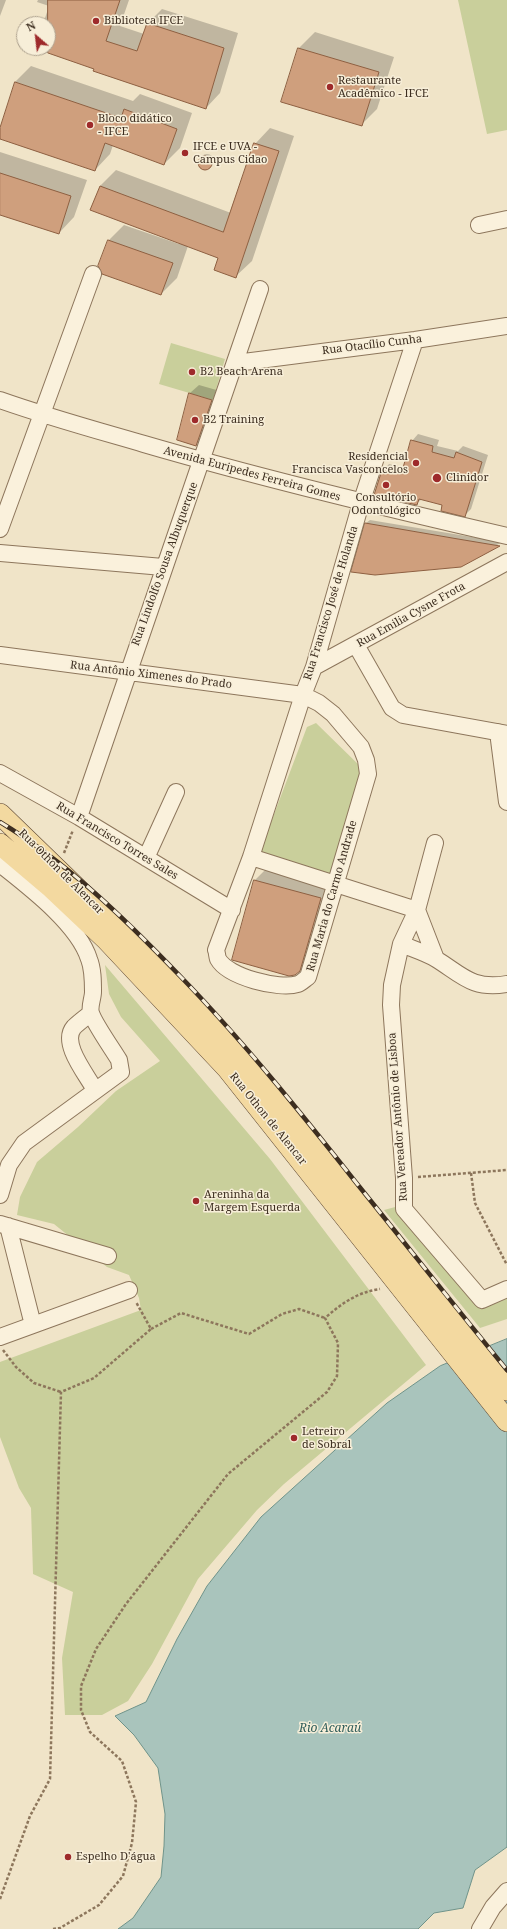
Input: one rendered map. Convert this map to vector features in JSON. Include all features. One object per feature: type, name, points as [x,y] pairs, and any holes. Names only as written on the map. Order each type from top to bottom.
[{"type":"main road","name":"Rua Othon de Alencar","points":[[0,814],[198,1009],[230,1045],[315,1149],[507,1421]]},
{"type":"main road","name":"Rua Othon de Alencar","points":[[0,844],[52,888],[106,939],[179,1015],[227,1068],[276,1128],[396,1282],[430,1310],[507,1390]]},
{"type":"street","points":[[480,225],[507,219]]},
{"type":"street","points":[[0,529],[93,274]]},
{"type":"street","name":"Rua Lindolfo Sousa Albuquerque","points":[[79,817],[163,567],[202,461],[260,289]]},
{"type":"street","name":"Rua Otacílio Cunha","points":[[236,363],[414,340],[507,326]]},
{"type":"street","name":"Rua Francisco José de Holanda","points":[[232,910],[251,857],[303,694],[314,667],[361,503],[414,340]]},
{"type":"street","name":"Avenida Euripedes Ferreira Gomes","points":[[0,400],[41,415],[202,461],[361,503],[507,536]]},
{"type":"street","points":[[0,553],[163,567]]},
{"type":"street","name":"Rua Emilia Cysne Frota","points":[[314,667],[507,562]]},
{"type":"street","points":[[356,645],[392,708],[404,715],[503,733],[507,802]]},
{"type":"street","name":"Rua Antônio Ximenes do Prado","points":[[0,655],[127,673],[303,694]]},
{"type":"street","name":"Rua Maria do Carmo Andrade","points":[[232,910],[216,950],[218,958],[225,966],[250,980],[288,985],[298,984],[308,977],[337,884],[368,774],[366,760],[361,747],[333,714],[319,703],[303,694]]},
{"type":"street","name":"Rua Francisco Torres Sales","points":[[0,773],[79,817],[232,910]]},
{"type":"street","points":[[146,858],[176,792]]},
{"type":"street","name":"Rua Vereador Antônio de Lisboa","points":[[435,843],[417,910],[401,944],[392,985],[391,1005],[404,1178],[404,1209],[482,1300],[507,1289]]},
{"type":"street","points":[[251,857],[417,910],[436,959]]},
{"type":"street","points":[[0,864],[65,921],[82,941],[90,959],[93,992],[91,1013],[119,1060],[121,1072],[24,1143],[9,1165],[0,1195]]},
{"type":"street","points":[[401,944],[436,959],[458,976],[476,984],[497,986],[507,984]]},
{"type":"street","points":[[91,1013],[73,1028],[69,1038],[70,1047],[96,1090]]},
{"type":"street","points":[[4,1225],[108,1256]]},
{"type":"street","points":[[4,1225],[33,1325]]},
{"type":"street","points":[[0,1336],[129,1290]]},
{"type":"street","points":[[480,1929],[493,1907],[507,1891]]},
{"type":"path","points":[[57,870],[79,817]]},
{"type":"path","points":[[404,1178],[507,1170]]},
{"type":"path","points":[[471,1173],[475,1203],[507,1265]]},
{"type":"path","points":[[325,1318],[343,1303],[366,1291],[388,1288],[396,1282]]},
{"type":"path","points":[[129,1290],[151,1329]]},
{"type":"path","points":[[0,1346],[16,1367],[34,1383],[61,1392],[94,1378],[151,1329],[181,1313],[249,1334],[282,1314],[299,1309],[325,1318],[338,1343],[337,1376],[327,1392],[228,1474],[126,1604],[96,1649],[81,1686],[81,1710],[90,1732],[122,1761],[136,1802],[132,1843],[123,1876],[99,1905],[60,1928],[53,1929]]},
{"type":"path","points":[[0,1899],[30,1816],[50,1779],[61,1392]]},
{"type":"green space","points":[[458,0],[507,0],[507,130],[487,134]]},
{"type":"green space","name":"B2 Beach Arena","points":[[171,343],[225,359],[213,400],[159,384]]},
{"type":"green space","points":[[316,723],[361,767],[334,875],[259,854],[307,727]]},
{"type":"green space","points":[[105,965],[270,1159],[426,1365],[284,1484],[257,1510],[198,1579],[152,1664],[128,1701],[102,1715],[65,1715],[62,1658],[73,1592],[33,1574],[31,1508],[19,1488],[0,1437],[0,1362],[141,1310],[139,1298],[129,1275],[107,1267],[54,1224],[17,1215],[20,1197],[37,1162],[78,1127],[116,1091],[160,1061],[121,1017],[109,994]]},
{"type":"green space","points":[[399,1206],[475,1302],[507,1287],[507,1319],[480,1328],[384,1210]]},
{"type":"water","name":"Rio Acaraú","points":[[507,1339],[507,1847],[475,1870],[463,1908],[434,1913],[418,1929],[118,1929],[133,1918],[161,1877],[165,1814],[158,1768],[134,1735],[115,1716],[146,1702],[177,1639],[207,1586],[261,1517],[387,1403],[440,1366]]},
{"type":"building","points":[[48,0],[120,0],[106,41],[137,51],[147,23],[224,48],[206,109],[93,71],[94,69],[56,56],[56,16],[48,16]]},
{"type":"building","name":"Restaurante Acadêmico - IFCE","points":[[298,48],[379,72],[362,126],[281,102]]},
{"type":"building","points":[[15,82],[121,118],[124,109],[177,129],[164,165],[105,143],[95,171],[0,139],[0,128]]},
{"type":"building","points":[[254,143],[279,151],[236,278],[214,270],[218,258],[90,210],[100,186],[223,232]]},
{"type":"building","points":[[202,156],[208,156],[212,160],[212,166],[208,170],[202,170],[198,166],[198,160]]},
{"type":"building","points":[[0,173],[71,196],[59,234],[0,215]]},
{"type":"building","points":[[108,240],[173,263],[161,295],[102,274],[98,266]]},
{"type":"building","name":"B2 Training","points":[[189,393],[212,400],[196,446],[177,440]]},
{"type":"building","points":[[411,440],[433,446],[432,452],[454,458],[456,452],[482,462],[465,517],[441,511],[442,505],[419,499],[417,505],[374,495],[382,470],[401,474]]},
{"type":"building","points":[[365,523],[500,546],[461,567],[375,575],[351,572]]},
{"type":"building","points":[[254,880],[321,898],[300,971],[295,975],[289,976],[232,960]]},
{"type":"railway","points":[[0,822],[49,855],[95,893],[117,913],[204,1001],[294,1105],[507,1370]]},
{"type":"place","name":"Biblioteca IFCE","points":[[96,21]]},
{"type":"place","name":"Restaurante Acadêmico - IFCE","points":[[330,87]]},
{"type":"place","name":"Bloco didático - IFCE","points":[[90,125]]},
{"type":"place","name":"IFCE e UVA - Campus Cidao","points":[[185,153]]},
{"type":"place","name":"B2 Beach Arena","points":[[192,372]]},
{"type":"place","name":"B2 Training","points":[[195,420]]},
{"type":"place","name":"Residencial Francisca Vasconcelos","points":[[416,463]]},
{"type":"place","name":"Clinidor","points":[[437,478]]},
{"type":"place","name":"Consultório Odontológico","points":[[386,485]]},
{"type":"place","name":"Areninha da Margem Esquerda","points":[[196,1201]]},
{"type":"place","name":"Letreiro de Sobral","points":[[294,1438]]},
{"type":"place","name":"Espelho D'água","points":[[68,1857]]}]
